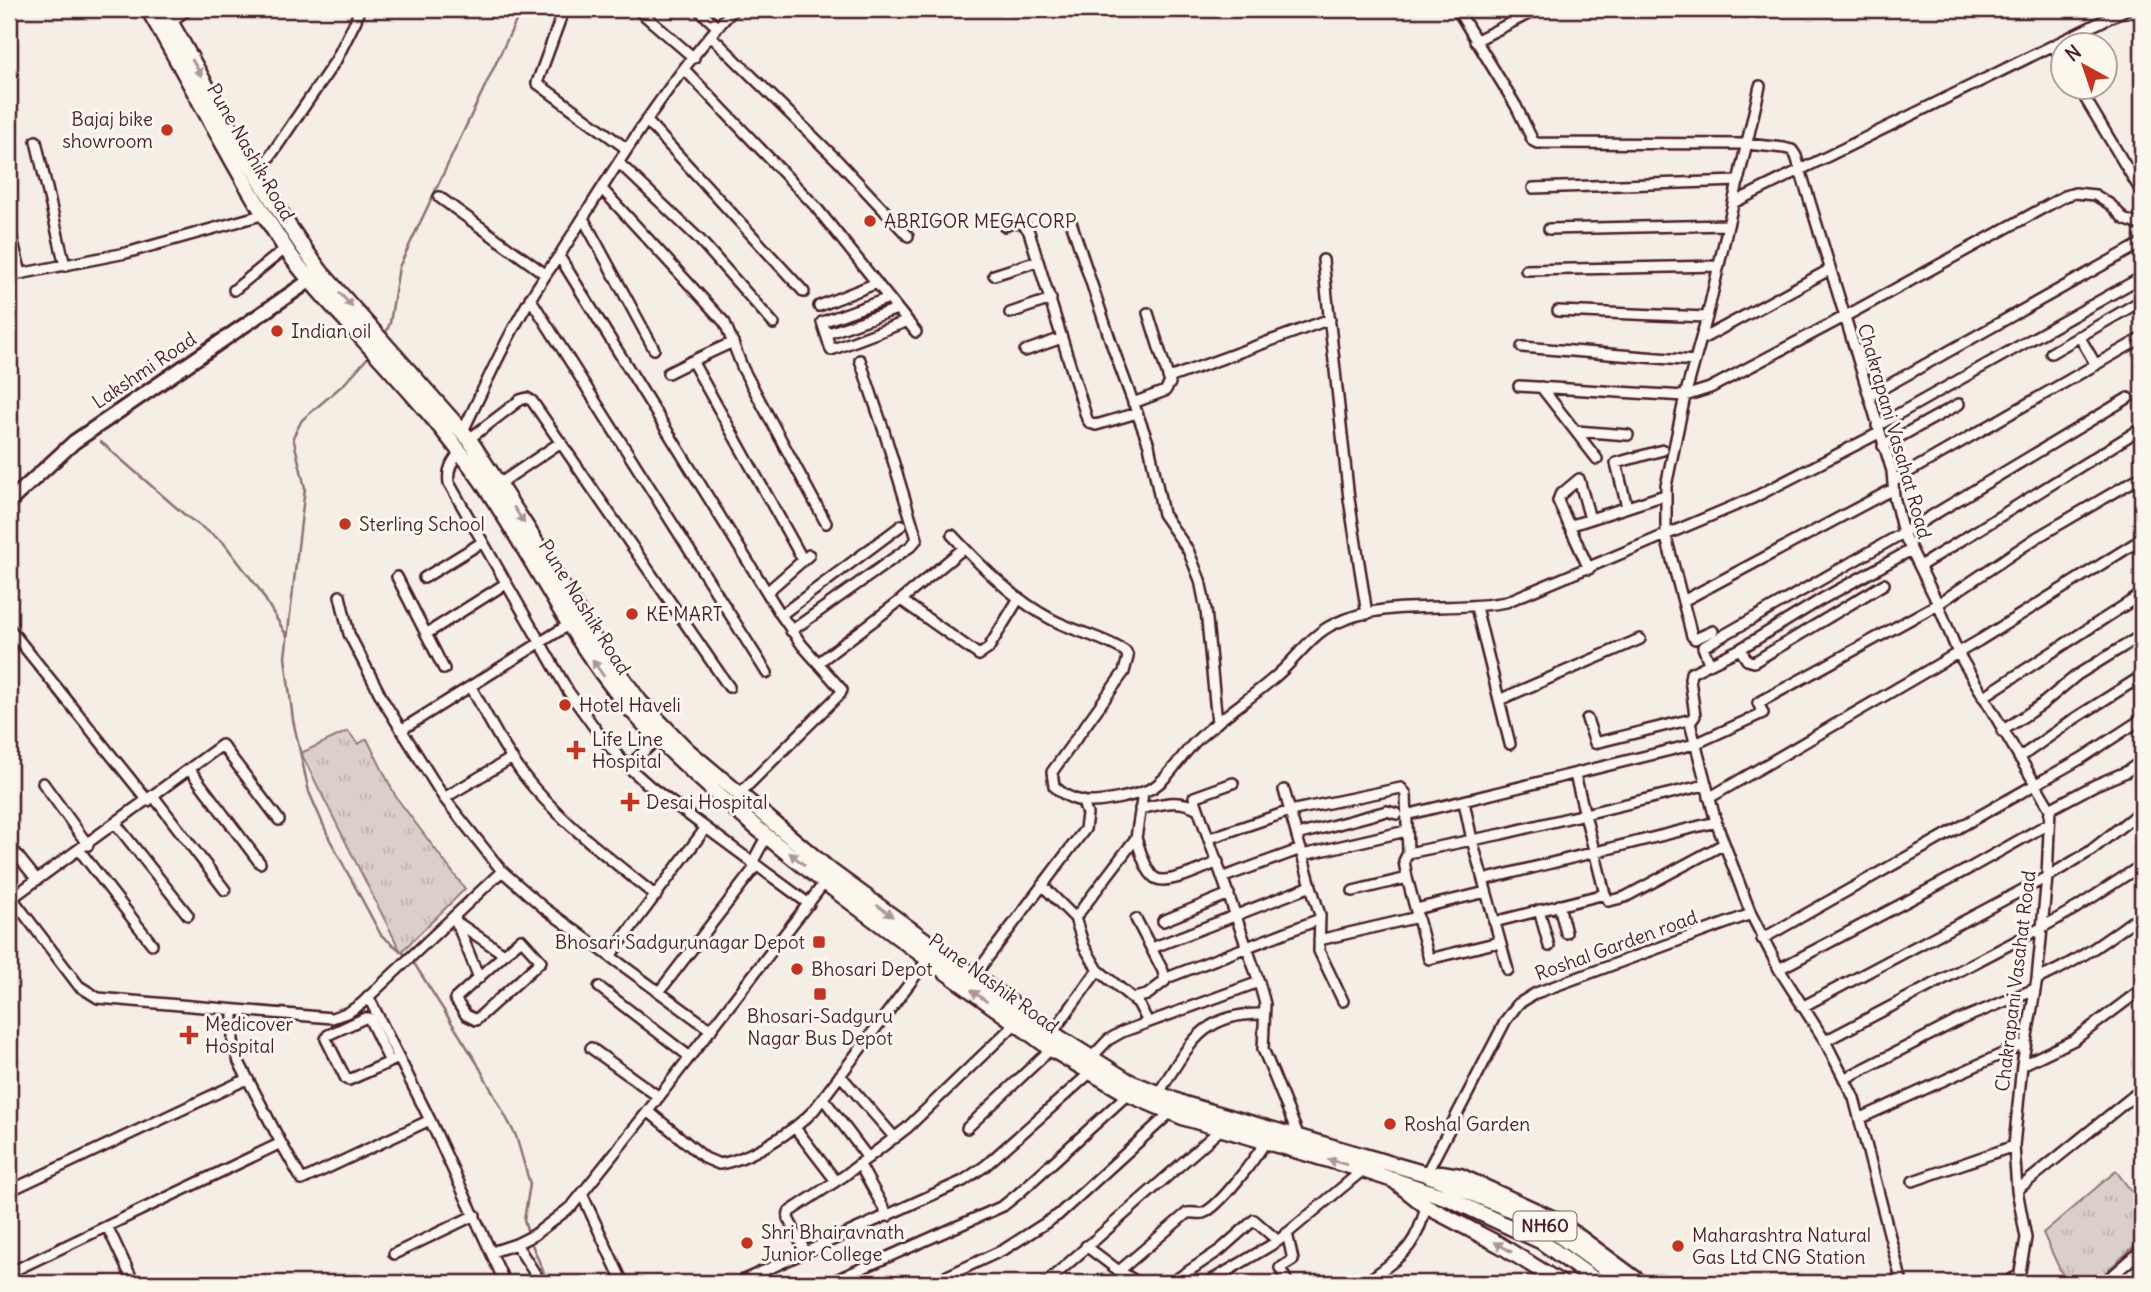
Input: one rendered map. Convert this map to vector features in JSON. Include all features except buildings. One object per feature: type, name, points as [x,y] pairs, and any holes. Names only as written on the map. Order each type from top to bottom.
[{"type":"main road","name":"Pune Nashik Road","points":[[148,9],[286,247],[316,276],[464,440],[499,484],[616,692],[658,738],[767,835],[974,976],[1052,1033],[1128,1094],[1221,1129],[1394,1180],[1452,1192]]},
{"type":"main road","name":"Pune Nashik Road","points":[[167,15],[316,276],[436,420],[464,440],[523,546],[575,620],[640,702],[678,740],[829,877],[928,959],[1051,1049],[1158,1094],[1428,1175],[1452,1192]]},
{"type":"main road","name":"Lakshmi Road","points":[[9,502],[74,442],[316,276]]},
{"type":"main road","points":[[1428,1175],[1441,1172],[1460,1176],[1556,1220],[1641,1283]]},
{"type":"main road","points":[[1394,1180],[1426,1206],[1500,1245],[1562,1283]]},
{"type":"main road","name":"NH60","points":[[1452,1192],[1542,1242],[1599,1283]]},
{"type":"main road","name":"NH60","points":[[1452,1192],[1550,1229],[1625,1283]]},
{"type":"street","points":[[167,15],[188,9]]},
{"type":"street","points":[[258,174],[336,60],[349,38],[359,9]]},
{"type":"street","points":[[564,9],[537,83],[627,149]]},
{"type":"street","points":[[637,9],[694,58]]},
{"type":"street","points":[[698,9],[717,27]]},
{"type":"street","points":[[734,9],[717,27],[646,120],[530,298],[451,463],[448,475],[449,483],[481,542],[581,711],[628,767],[705,829],[809,904]]},
{"type":"street","points":[[1457,9],[1516,106],[1533,141],[1537,143],[1747,144]]},
{"type":"street","points":[[1475,41],[1538,9]]},
{"type":"street","points":[[2081,32],[2127,9]]},
{"type":"street","points":[[711,36],[838,161],[908,236]]},
{"type":"street","points":[[1735,202],[2050,47]]},
{"type":"street","points":[[684,69],[815,206],[916,331]]},
{"type":"street","points":[[1713,631],[1695,639],[1692,636],[1666,537],[1665,495],[1685,397],[1702,339],[1760,86]]},
{"type":"street","points":[[2087,102],[2142,193]]},
{"type":"street","points":[[646,120],[804,292]]},
{"type":"street","points":[[36,141],[65,266]]},
{"type":"street","name":"Chakrapani Vasahat Road","points":[[1747,144],[1792,150],[1796,156],[1884,446],[1903,533],[1938,604],[1958,653],[2050,809],[2047,877],[2036,984],[2022,1065],[2014,1146],[2017,1190],[2026,1238],[2019,1279]]},
{"type":"street","points":[[619,163],[712,253],[774,324]]},
{"type":"street","points":[[1533,188],[1739,181]]},
{"type":"street","points":[[602,189],[725,323],[763,408],[826,523]]},
{"type":"street","points":[[1519,386],[1685,397],[1710,388],[2065,196],[2075,193],[2095,195],[2111,205],[2124,219],[2142,226]]},
{"type":"street","points":[[439,197],[545,274]]},
{"type":"street","points":[[9,276],[172,242],[265,214]]},
{"type":"street","points":[[583,218],[654,349]]},
{"type":"street","points":[[1070,219],[1149,445],[1163,513],[1188,550],[1200,580],[1206,610],[1217,723]]},
{"type":"street","points":[[1004,226],[1018,222],[1024,224],[1090,423],[1096,425],[1135,408],[1169,387],[1169,377],[1148,313]]},
{"type":"street","points":[[1549,229],[1728,225]]},
{"type":"street","points":[[9,227],[21,274]]},
{"type":"street","points":[[1869,396],[2142,243]]},
{"type":"street","points":[[234,290],[286,247]]},
{"type":"street","points":[[559,256],[781,615],[818,663],[841,686],[840,694],[739,794]]},
{"type":"street","points":[[1323,260],[1349,499],[1367,614]]},
{"type":"street","points":[[993,275],[1038,261]]},
{"type":"street","points":[[1526,270],[1719,266]]},
{"type":"street","points":[[1702,339],[1829,270]]},
{"type":"street","points":[[952,536],[1019,598],[1052,620],[1122,650],[1128,657],[1124,672],[1052,772],[1052,780],[1059,791],[1083,802],[1143,793],[1161,781],[1180,758],[1217,723],[1275,677],[1323,630],[1344,620],[1404,607],[1476,607],[1506,602],[1666,537],[1764,494],[2142,277]]},
{"type":"street","points":[[819,306],[877,283]]},
{"type":"street","points":[[530,298],[766,673]]},
{"type":"street","points":[[889,298],[822,322],[831,350],[908,321]]},
{"type":"street","points":[[1010,313],[1051,299]]},
{"type":"street","points":[[2051,353],[2139,302]]},
{"type":"street","points":[[826,334],[897,309]]},
{"type":"street","points":[[1558,311],[1707,317]]},
{"type":"street","points":[[1169,377],[1330,319]]},
{"type":"street","points":[[2079,336],[2096,365]]},
{"type":"street","points":[[1025,351],[1062,338]]},
{"type":"street","points":[[1683,601],[1893,485],[2142,338]]},
{"type":"street","points":[[668,373],[733,342]]},
{"type":"street","points":[[1522,347],[1695,361]]},
{"type":"street","points":[[792,631],[917,540],[860,359]]},
{"type":"street","points":[[692,361],[806,558],[767,592]]},
{"type":"street","points":[[1541,387],[1597,459]]},
{"type":"street","points":[[464,440],[520,400],[527,398],[532,401],[729,687]]},
{"type":"street","points":[[1709,663],[1703,647],[1903,533],[2128,398]]},
{"type":"street","points":[[1884,446],[1959,404]]},
{"type":"street","points":[[1920,566],[2142,428]]},
{"type":"street","points":[[1576,431],[1628,435]]},
{"type":"street","points":[[499,484],[561,442]]},
{"type":"street","points":[[1628,507],[1616,463],[1663,450]]},
{"type":"street","points":[[1297,835],[1387,811],[1401,815],[1464,802],[1695,744],[1763,713],[1758,703],[1938,604],[2036,538],[2142,476]]},
{"type":"street","points":[[1589,569],[1558,498],[1578,479],[1590,519]]},
{"type":"street","points":[[1569,526],[1665,495]]},
{"type":"street","points":[[781,615],[902,525]]},
{"type":"street","points":[[1709,797],[1958,653],[2142,539]]},
{"type":"street","points":[[424,578],[481,542]]},
{"type":"street","points":[[818,663],[964,548]]},
{"type":"street","points":[[1690,723],[1695,716],[1691,673],[1740,649],[1822,599],[1911,550]]},
{"type":"street","points":[[397,576],[443,668]]},
{"type":"street","points":[[426,634],[505,584]]},
{"type":"street","points":[[1740,649],[1747,660],[1754,662],[1884,584]]},
{"type":"street","points":[[1983,697],[2142,594]]},
{"type":"street","points":[[340,596],[349,634],[401,730],[444,798],[502,871],[544,908],[710,1030]]},
{"type":"street","points":[[901,600],[979,654],[988,649],[1019,598]]},
{"type":"street","points":[[1476,607],[1510,744]]},
{"type":"street","points":[[401,730],[575,620]]},
{"type":"street","points":[[9,628],[225,890]]},
{"type":"street","points":[[2002,731],[2077,676],[2142,635]]},
{"type":"street","points":[[1499,700],[1640,639]]},
{"type":"street","points":[[2019,758],[2142,676]]},
{"type":"street","points":[[471,687],[512,758],[555,811],[656,896]]},
{"type":"street","points":[[1587,719],[1595,744],[1688,720],[1690,723],[1716,822],[1751,914],[1779,969],[1825,1041],[1861,1118],[1902,1283]]},
{"type":"street","points":[[1762,939],[2082,758],[2142,719]]},
{"type":"street","points":[[628,767],[658,738]]},
{"type":"street","points":[[279,820],[222,746],[10,899],[79,986],[89,994],[115,1001],[332,1018],[349,1012],[368,996],[455,919],[502,871]]},
{"type":"street","points":[[444,798],[512,758]]},
{"type":"street","points":[[2050,809],[2126,772],[2142,761]]},
{"type":"street","points":[[190,770],[260,863]]},
{"type":"street","points":[[1575,775],[1609,901],[1625,897],[1724,844]]},
{"type":"street","points":[[43,783],[84,848],[152,944]]},
{"type":"street","points":[[1233,783],[1194,797],[1263,995],[1263,1049],[1300,1138]]},
{"type":"street","points":[[1408,853],[1705,785]]},
{"type":"street","points":[[1210,838],[1290,811],[1398,788],[1404,790],[1406,794],[1401,815],[1408,853],[1404,861],[1406,877],[1429,959],[1499,942]]},
{"type":"street","points":[[1284,790],[1320,919],[1321,956],[1343,1001]]},
{"type":"street","points":[[1074,918],[1136,838],[1143,793]]},
{"type":"street","points":[[1140,809],[1175,801],[1198,809]]},
{"type":"street","points":[[974,976],[1085,829],[1088,822],[1083,802]]},
{"type":"street","points":[[1464,802],[1508,970]]},
{"type":"street","points":[[1802,1007],[2047,877],[2089,852],[2142,810]]},
{"type":"street","points":[[1483,880],[1716,822]]},
{"type":"street","points":[[116,824],[188,915]]},
{"type":"street","points":[[1779,969],[2048,824]]},
{"type":"street","points":[[610,956],[705,829]]},
{"type":"street","points":[[1224,877],[1302,852],[1406,831]]},
{"type":"street","points":[[659,992],[754,864],[767,835]]},
{"type":"street","points":[[1136,838],[1151,873],[1160,880],[1172,879],[1218,862]]},
{"type":"street","points":[[9,845],[37,880]]},
{"type":"street","points":[[1825,1041],[2041,928],[2142,865]]},
{"type":"street","points":[[492,1252],[534,1236],[563,1214],[582,1194],[829,877]]},
{"type":"street","points":[[1353,891],[1406,877]]},
{"type":"street","points":[[1042,885],[1074,918],[1084,946],[1098,971],[1134,999],[1148,1022]]},
{"type":"street","points":[[1152,948],[1311,886]]},
{"type":"street","points":[[1319,940],[1486,892]]},
{"type":"street","points":[[1163,921],[1230,894]]},
{"type":"street","points":[[1494,922],[1605,894]]},
{"type":"street","points":[[1559,905],[1566,933]]},
{"type":"street","points":[[1539,910],[1549,946]]},
{"type":"street","name":"Roshal Garden road","points":[[1428,1175],[1506,1020],[1518,1004],[1536,993],[1751,914]]},
{"type":"street","points":[[1844,1079],[2036,984],[2142,914]]},
{"type":"street","points":[[455,919],[504,954]]},
{"type":"street","points":[[455,919],[480,978]]},
{"type":"street","points":[[1136,919],[1163,971],[1164,979]]},
{"type":"street","points":[[1134,999],[1147,995],[1164,979],[1320,919]]},
{"type":"street","points":[[521,939],[541,961],[476,1020],[466,1015],[455,999],[480,978],[521,939]]},
{"type":"street","points":[[648,1111],[705,1158],[719,1164],[739,1158],[796,1129],[823,1098],[928,959]]},
{"type":"street","points":[[1052,1033],[1098,971]]},
{"type":"street","points":[[737,1283],[963,1181],[985,1166],[1090,1066],[1116,1035],[1259,982]]},
{"type":"street","points":[[599,987],[690,1057]]},
{"type":"street","points":[[2022,1065],[2074,1040],[2142,989]]},
{"type":"street","points":[[368,996],[394,1060]]},
{"type":"street","points":[[233,1011],[233,1041],[247,1079],[300,1178],[305,1179],[430,1120]]},
{"type":"street","points":[[1158,1094],[1195,1039],[1213,1022],[1244,1013],[1264,1014]]},
{"type":"street","points":[[394,1060],[349,1080],[345,1079],[326,1039],[328,1035],[369,1018],[430,1120],[505,1283]]},
{"type":"street","points":[[806,1253],[788,1215],[895,1138],[1016,1023]]},
{"type":"street","points":[[1861,1118],[2026,1043]]},
{"type":"street","points":[[591,1048],[659,1097]]},
{"type":"street","points":[[967,1128],[1051,1049]]},
{"type":"street","points":[[840,1075],[895,1138]]},
{"type":"street","points":[[9,1191],[247,1079]]},
{"type":"street","points":[[2017,1190],[2142,1089]]},
{"type":"street","points":[[829,1283],[1003,1206],[1128,1094]]},
{"type":"street","points":[[823,1098],[868,1158]]},
{"type":"street","points":[[932,1283],[1005,1249],[1058,1215],[1171,1112]]},
{"type":"street","points":[[796,1129],[836,1181]]},
{"type":"street","points":[[1046,1283],[1221,1129]]},
{"type":"street","points":[[1119,1271],[1187,1213],[1200,1214],[1210,1209],[1252,1163],[1266,1142]]},
{"type":"street","points":[[9,1273],[281,1143]]},
{"type":"street","points":[[1913,1181],[2014,1146]]},
{"type":"street","points":[[860,1165],[888,1216]]},
{"type":"street","points":[[1207,1283],[1278,1241],[1363,1170]]},
{"type":"street","points":[[582,1194],[623,1283]]},
{"type":"street","points":[[1366,1283],[1412,1246],[1421,1228],[1426,1206]]},
{"type":"street","points":[[394,1254],[475,1215]]},
{"type":"street","points":[[1171,1283],[1220,1250],[1254,1220],[1278,1241]]},
{"type":"street","points":[[107,1226],[133,1281],[121,1283]]},
{"type":"street","points":[[1287,1233],[1293,1259],[1280,1268],[1287,1283]]},
{"type":"street","points":[[520,1242],[541,1283]]},
{"type":"street","points":[[1086,1246],[1139,1283]]},
{"type":"street","points":[[2105,1283],[2142,1250]]},
{"type":"street","points":[[2004,1283],[2019,1279]]},
{"type":"green space","points":[[348,731],[358,744],[367,739],[396,797],[465,889],[401,952],[301,753]]},
{"type":"green space","points":[[2116,1171],[2142,1205],[2142,1239],[2094,1283],[2066,1283],[2043,1233]]},
{"type":"waterway","points":[[385,335],[390,323],[399,267],[516,21]]},
{"type":"waterway","points":[[371,354],[345,383],[302,420],[293,437],[305,488],[285,657],[293,720],[309,792],[330,840],[381,935],[407,956]]},
{"type":"waterway","points":[[101,442],[186,516],[223,542],[259,589],[287,636]]},
{"type":"waterway","points":[[412,960],[477,1063],[516,1136],[530,1184],[524,1220],[528,1234]]},
{"type":"waterway","points":[[530,1240],[546,1278],[552,1283]]},
{"type":"place","name":"Bajaj bike showroom","points":[[167,130]]},
{"type":"place","name":"ABRIGOR MEGACORP","points":[[870,221]]},
{"type":"place","name":"Indian oil","points":[[277,331]]},
{"type":"place","name":"Sterling School","points":[[345,524]]},
{"type":"place","name":"KE MART","points":[[632,614]]},
{"type":"place","name":"Hotel Haveli","points":[[565,705]]},
{"type":"place","name":"Life Line Hospital","points":[[576,750]]},
{"type":"place","name":"Desai Hospital","points":[[630,802]]},
{"type":"place","name":"Bhosari Sadgurunagar Depot","points":[[819,942]]},
{"type":"place","name":"Bhosari Depot","points":[[797,969]]},
{"type":"place","name":"Bhosari-Sadguru Nagar Bus Depot","points":[[820,994]]},
{"type":"place","name":"Medicover Hospital","points":[[189,1035]]},
{"type":"place","name":"Roshal Garden","points":[[1390,1124]]},
{"type":"place","name":"Shri Bhairavnath Junior College","points":[[747,1243]]},
{"type":"place","name":"Maharashtra Natural Gas Ltd CNG Station","points":[[1678,1246]]}]
